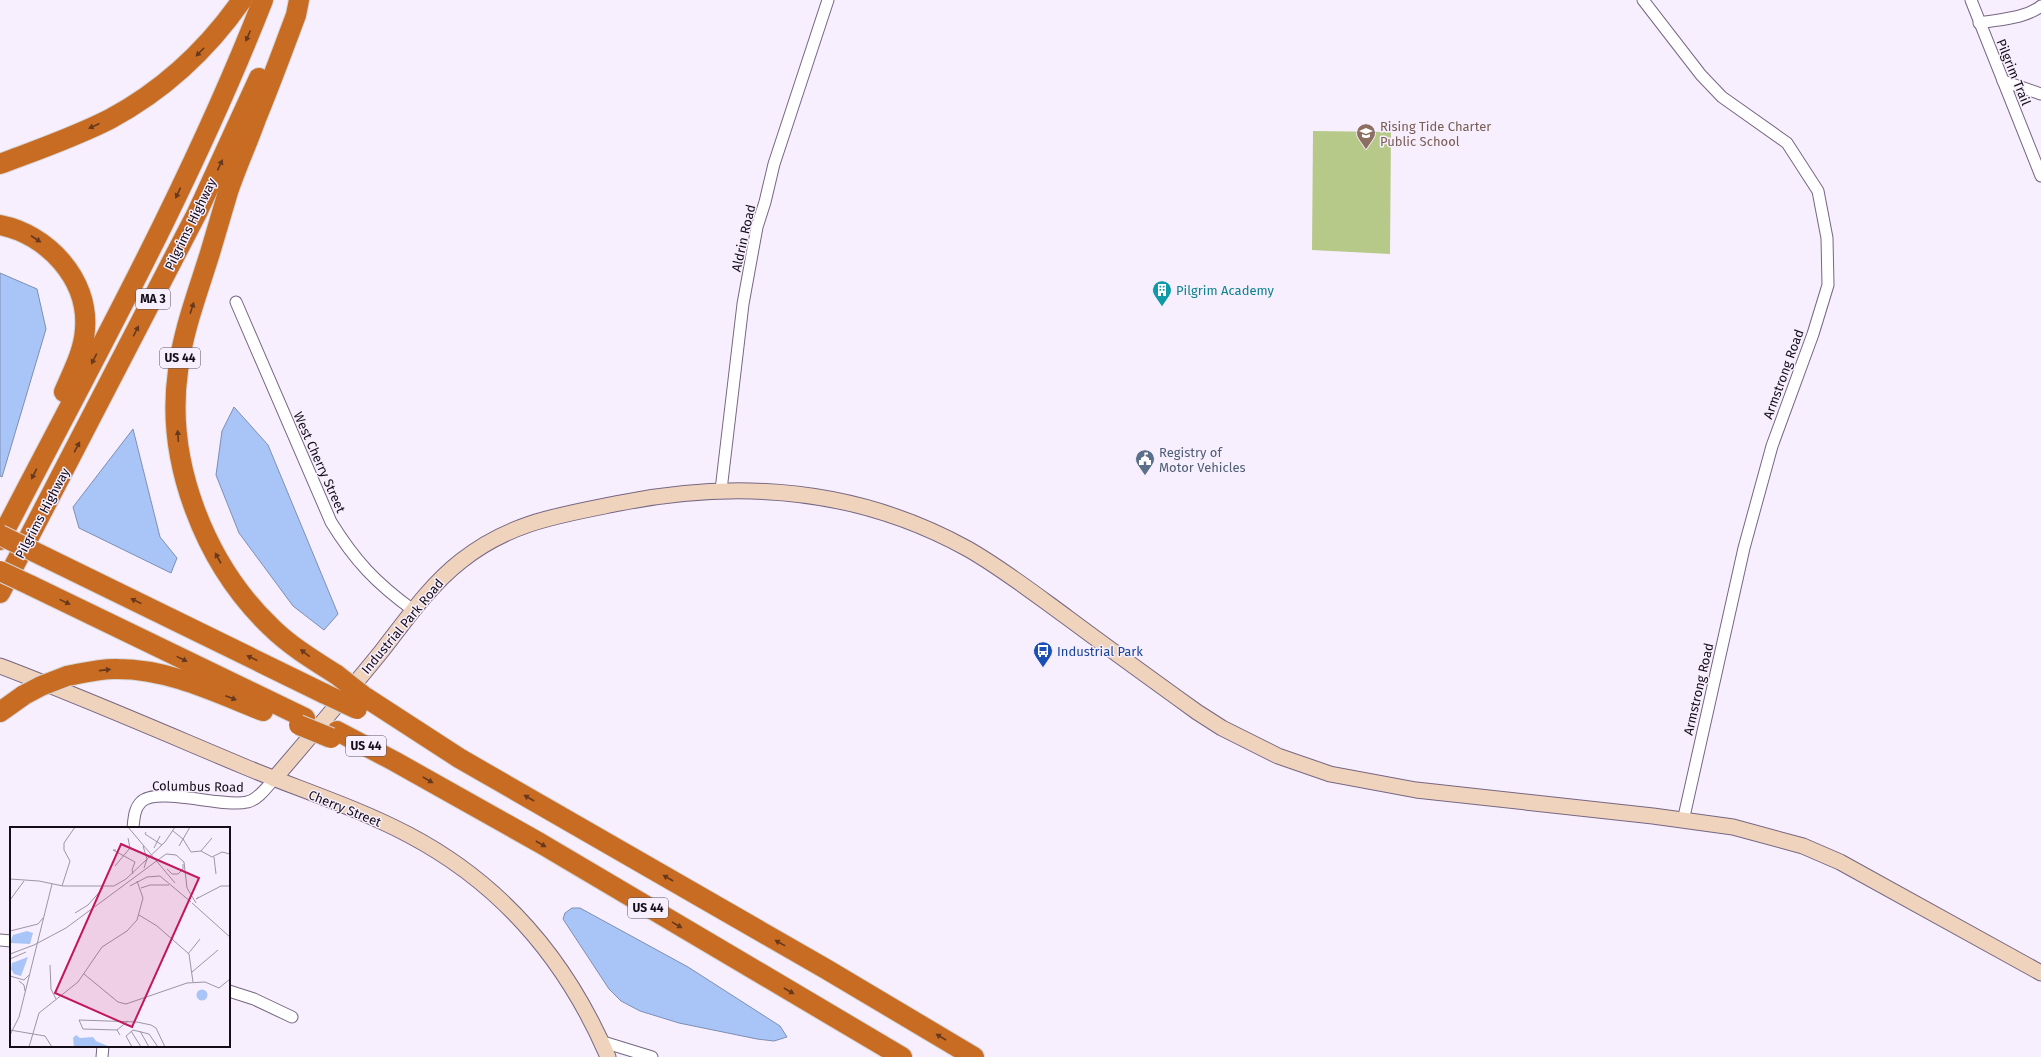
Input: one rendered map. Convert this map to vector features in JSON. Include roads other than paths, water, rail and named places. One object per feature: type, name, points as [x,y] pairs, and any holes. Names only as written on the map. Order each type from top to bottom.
[{"type":"highway","points":[[0,164],[102,122],[135,105],[160,88],[195,58],[214,38],[242,0]]},
{"type":"highway","name":"Pilgrims Highway","points":[[0,540],[170,209],[206,132],[263,0]]},
{"type":"highway","name":"Pilgrims Highway","points":[[0,593],[197,213],[231,140],[292,0]]},
{"type":"highway","name":"US 44","points":[[299,0],[293,22],[229,191],[188,318],[177,373],[176,414],[179,450],[188,493],[203,530],[222,565],[248,602],[272,628],[337,675],[361,703],[826,969],[974,1057]]},
{"type":"highway","points":[[0,225],[25,232],[56,255],[70,272],[80,294],[84,308],[84,340],[58,406],[48,446]]},
{"type":"highway","points":[[0,535],[325,694],[361,703]]},
{"type":"highway","points":[[0,571],[302,722]]},
{"type":"highway","points":[[0,712],[24,695],[67,676],[117,668],[158,673],[189,682],[302,722]]},
{"type":"highway","name":"US 44","points":[[302,722],[394,761],[540,843],[902,1057]]},
{"type":"street","name":"Aldrin Road","points":[[721,490],[743,304],[757,227],[765,202],[774,164],[828,0]]},
{"type":"street","name":"Armstrong Road","points":[[1643,0],[1701,75],[1722,97],[1787,143],[1818,191],[1827,238],[1828,285],[1813,334],[1772,446],[1744,548],[1683,821]]},
{"type":"street","name":"Pilgrim Trail","points":[[1971,0],[2041,176]]},
{"type":"street","points":[[1979,23],[2021,16],[2033,12],[2041,6]]},
{"type":"street","points":[[2003,81],[2041,94]]},
{"type":"street","name":"West Cherry Street","points":[[236,302],[331,522],[350,551],[370,575],[413,610]]},
{"type":"street","name":"Industrial Park Road","points":[[274,779],[413,610],[444,575],[480,547],[516,528],[542,519],[561,515],[649,498],[721,490],[767,491],[830,499],[882,513],[937,534],[967,549],[1009,575],[1197,712],[1247,742],[1300,765],[1330,774],[1386,786],[1733,827],[1803,846],[1828,856],[2041,973]]},
{"type":"street","name":"Cherry Street","points":[[0,666],[380,821],[409,835],[442,854],[475,878],[511,908],[550,956],[579,998],[608,1057]]},
{"type":"street","name":"Columbus Road","points":[[133,827],[138,806],[147,798],[165,797],[232,803],[247,802],[255,799],[274,779]]},
{"type":"street","points":[[0,940],[10,941]]},
{"type":"street","points":[[230,991],[254,999],[292,1017]]},
{"type":"street","points":[[600,1041],[652,1057]]},
{"type":"street","points":[[102,1057],[104,1047]]},
{"type":"water","points":[[0,273],[37,289],[46,329],[2,477],[0,476]]},
{"type":"water","points":[[234,407],[268,445],[338,614],[324,630],[293,606],[239,533],[216,475],[222,431]]},
{"type":"water","points":[[133,429],[160,537],[177,558],[171,573],[79,528],[73,507]]},
{"type":"water","points":[[572,908],[580,908],[688,967],[780,1026],[787,1037],[774,1041],[757,1039],[679,1023],[640,1011],[621,1001],[609,989],[563,919],[565,913]]},
{"type":"place","name":"Rising Tide Charter Public School","points":[[1366,150]]},
{"type":"place","name":"Pilgrim Academy","points":[[1162,307]]},
{"type":"place","name":"Registry of Motor Vehicles","points":[[1145,476]]},
{"type":"place","name":"Industrial Park","points":[[1043,668]]}]
